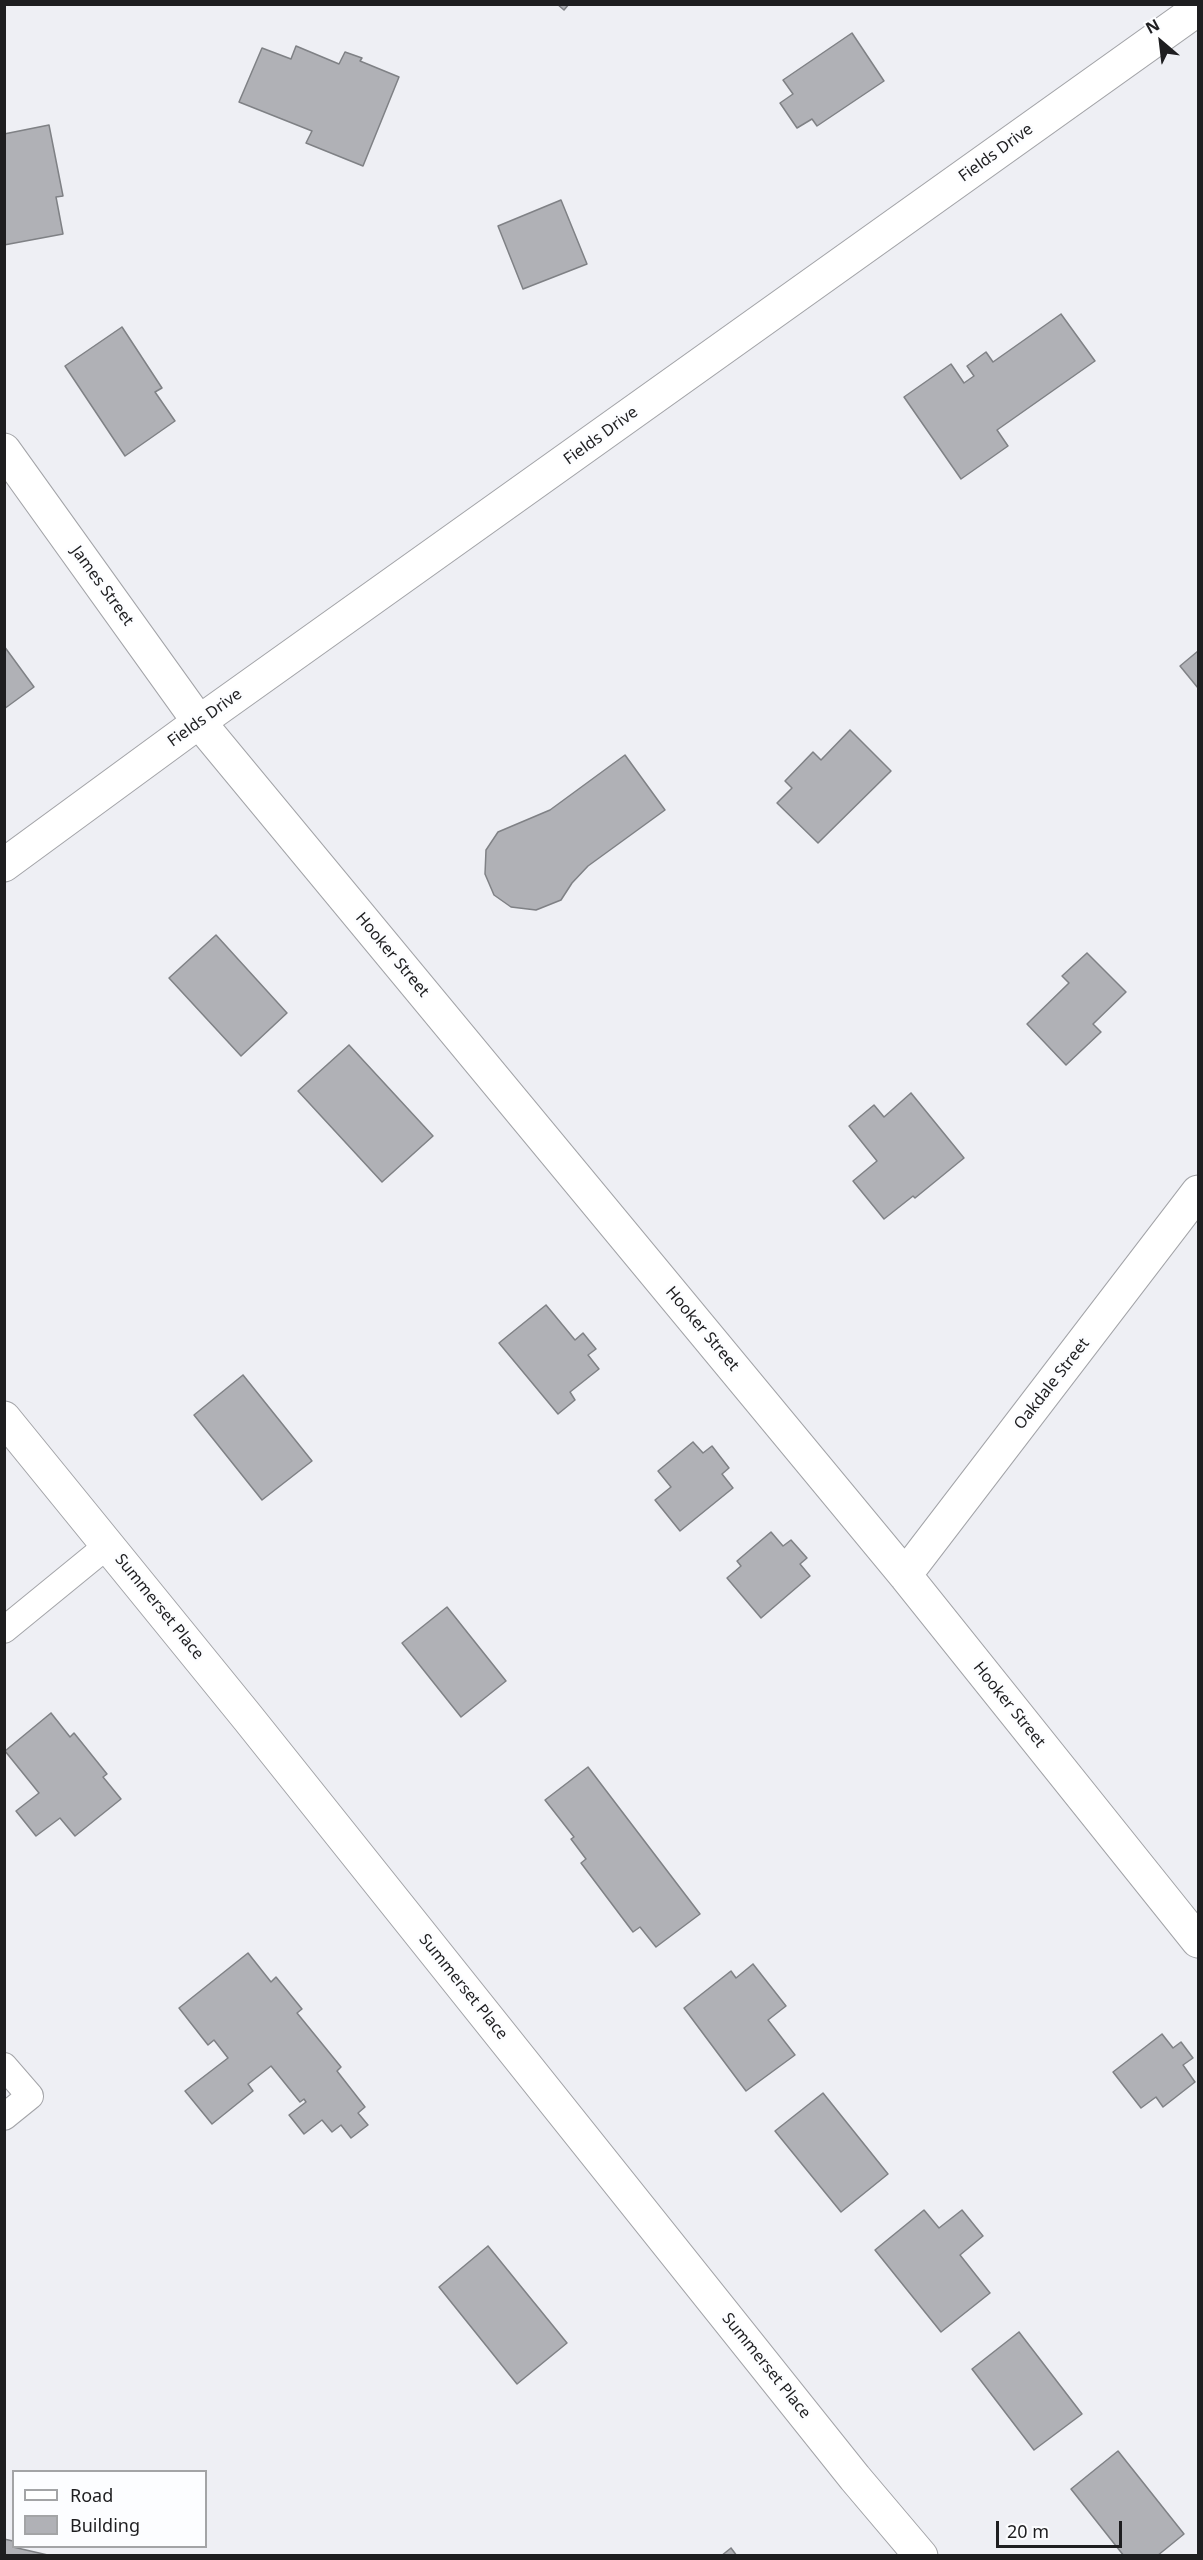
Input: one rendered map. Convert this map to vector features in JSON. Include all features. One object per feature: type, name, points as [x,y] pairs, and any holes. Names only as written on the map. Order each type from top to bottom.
[{"type":"street","name":"Fields Drive","points":[[4,865],[199,722],[1198,9]]},
{"type":"street","name":"James Street","points":[[4,450],[199,722]]},
{"type":"street","name":"Hooker Street","points":[[199,722],[905,1575],[1198,1941]]},
{"type":"street","name":"Oakdale Street","points":[[905,1575],[1198,1192]]},
{"type":"street","name":"Summerset Place","points":[[4,1418],[855,2478],[921,2556]]},
{"type":"lane","points":[[4,1630],[108,1545]]},
{"type":"lane","points":[[4,2066],[30,2096],[4,2116]]},
{"type":"building","points":[[557,4],[569,4],[564,10]]},
{"type":"building","points":[[852,33],[884,81],[817,126],[812,119],[797,128],[780,103],[793,94],[783,80]]},
{"type":"building","points":[[296,46],[339,64],[345,52],[362,58],[360,61],[399,77],[363,166],[306,143],[312,131],[239,102],[262,48],[291,59]]},
{"type":"building","points":[[49,125],[63,196],[56,197],[63,234],[4,245],[4,134]]},
{"type":"building","points":[[561,200],[587,264],[523,289],[498,226]]},
{"type":"building","points":[[1061,314],[1095,361],[997,430],[1008,446],[961,479],[904,397],[951,364],[964,383],[974,376],[967,366],[986,352],[993,362]]},
{"type":"building","points":[[122,327],[162,388],[155,392],[175,421],[125,456],[65,366]]},
{"type":"building","points":[[4,646],[34,687],[4,709]]},
{"type":"building","points":[[1198,651],[1198,688],[1180,666]]},
{"type":"building","points":[[850,730],[891,771],[818,843],[777,803],[792,788],[785,781],[813,752],[821,760]]},
{"type":"building","points":[[625,755],[665,810],[588,866],[572,883],[561,900],[536,910],[511,907],[494,895],[485,874],[486,850],[498,832],[550,810]]},
{"type":"building","points":[[216,935],[287,1013],[241,1056],[169,978]]},
{"type":"building","points":[[1087,953],[1126,992],[1093,1024],[1101,1032],[1066,1065],[1027,1024],[1069,983],[1062,976]]},
{"type":"building","points":[[349,1045],[433,1136],[382,1182],[298,1091]]},
{"type":"building","points":[[911,1093],[964,1158],[915,1198],[913,1196],[884,1219],[853,1181],[877,1161],[849,1126],[874,1105],[884,1117]]},
{"type":"building","points":[[546,1305],[575,1340],[583,1333],[596,1349],[588,1355],[599,1369],[570,1392],[575,1400],[558,1414],[499,1343]]},
{"type":"building","points":[[243,1375],[312,1461],[262,1500],[194,1415]]},
{"type":"building","points":[[693,1442],[703,1453],[712,1446],[729,1468],[722,1474],[733,1488],[680,1531],[655,1500],[671,1487],[658,1471]]},
{"type":"building","points":[[771,1532],[783,1546],[791,1540],[807,1558],[800,1564],[810,1576],[761,1618],[727,1578],[741,1566],[737,1561]]},
{"type":"building","points":[[447,1607],[506,1681],[461,1717],[402,1643]]},
{"type":"building","points":[[51,1713],[70,1737],[74,1733],[107,1774],[103,1777],[121,1799],[75,1836],[60,1818],[36,1836],[16,1811],[39,1793],[5,1751]]},
{"type":"building","points":[[588,1767],[700,1914],[656,1947],[640,1927],[633,1932],[581,1863],[586,1859],[571,1839],[574,1837],[545,1800]]},
{"type":"building","points":[[248,1953],[271,1982],[276,1977],[302,2009],[297,2013],[341,2067],[337,2071],[365,2107],[358,2113],[368,2125],[351,2138],[341,2125],[332,2132],[322,2120],[304,2134],[289,2115],[306,2102],[304,2099],[300,2102],[271,2066],[248,2084],[253,2091],[212,2124],[185,2091],[228,2058],[214,2040],[208,2045],[179,2008]]},
{"type":"building","points":[[753,1964],[786,2006],[768,2020],[795,2055],[746,2091],[684,2008],[731,1971],[736,1978]]},
{"type":"building","points":[[1162,2034],[1173,2048],[1181,2042],[1193,2058],[1183,2065],[1195,2082],[1163,2107],[1156,2097],[1141,2108],[1113,2072]]},
{"type":"building","points":[[823,2093],[888,2174],[841,2212],[775,2131]]},
{"type":"building","points":[[924,2210],[939,2228],[962,2210],[983,2236],[960,2255],[990,2293],[941,2332],[875,2250]]},
{"type":"building","points":[[488,2246],[567,2343],[517,2384],[439,2287]]},
{"type":"building","points":[[1019,2332],[1082,2414],[1034,2450],[972,2369]]},
{"type":"building","points":[[1118,2451],[1184,2534],[1157,2556],[1124,2556],[1071,2489]]},
{"type":"building","points":[[4,2539],[12,2541],[12,2548],[52,2556],[4,2556]]},
{"type":"building","points":[[731,2548],[737,2556],[721,2556]]}]
